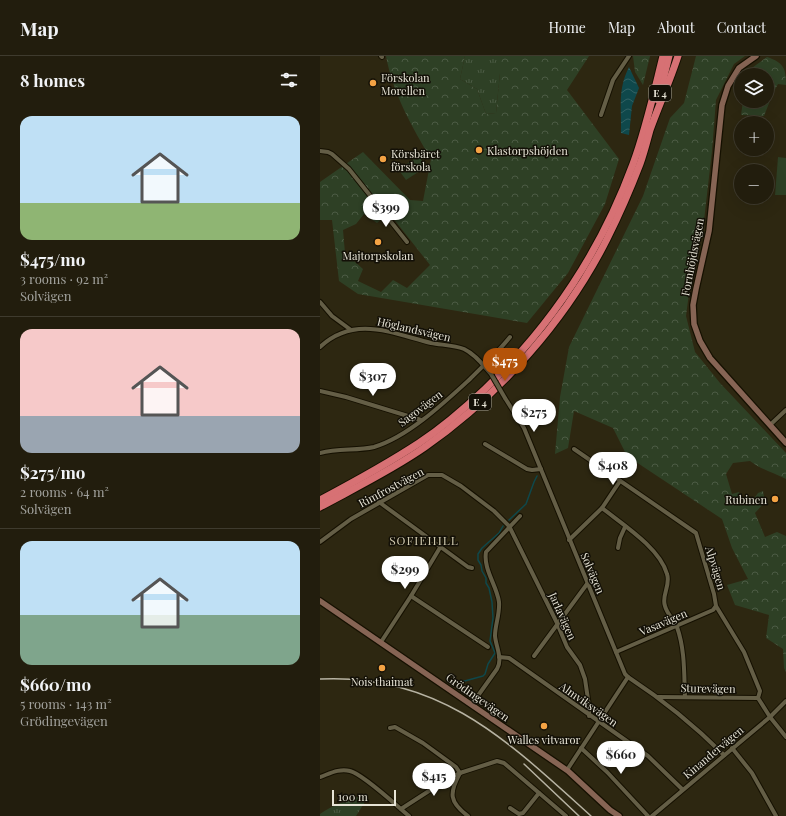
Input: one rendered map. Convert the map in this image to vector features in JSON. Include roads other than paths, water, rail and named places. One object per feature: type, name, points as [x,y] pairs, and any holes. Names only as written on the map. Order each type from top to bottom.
[{"type":"highway","name":"E 4","points":[[320,500],[376,470],[420,442],[447,422],[503,372],[541,330],[580,275],[602,236],[619,200],[638,149],[662,56]]},
{"type":"highway","name":"E 4","points":[[320,507],[381,474],[425,447],[469,412],[509,376],[560,315],[580,286],[607,240],[640,164],[651,129],[669,56]]},
{"type":"highway","points":[[651,129],[678,56]]},
{"type":"street","points":[[601,115],[613,80],[629,56]]},
{"type":"street","name":"Fornhöjdsvägen","points":[[756,56],[739,68],[728,86],[722,105],[709,231],[693,305],[694,324],[700,341],[710,358],[786,443]]},
{"type":"street","points":[[320,151],[332,154],[349,169],[407,242]]},
{"type":"street","points":[[320,302],[332,316],[351,330]]},
{"type":"street","name":"Höglandsvägen","points":[[351,330],[368,328],[464,349],[484,366]]},
{"type":"street","points":[[320,347],[340,334],[351,330]]},
{"type":"street","name":"Sagovägen","points":[[320,453],[373,447],[392,440],[442,405],[502,348],[510,337]]},
{"type":"street","name":"Solvägen","points":[[484,366],[491,374],[524,428],[587,584],[628,677]]},
{"type":"street","points":[[320,391],[346,397],[421,420]]},
{"type":"street","points":[[770,425],[786,410]]},
{"type":"street","points":[[485,444],[527,469],[541,469]]},
{"type":"street","name":"Alpvägen","points":[[574,449],[696,534],[714,594],[716,606],[744,652],[760,691],[758,698],[786,737]]},
{"type":"street","name":"Rimfrostvägen","points":[[320,542],[351,519],[428,475],[442,476],[461,486],[494,511],[509,526]]},
{"type":"street","points":[[569,540],[602,508],[620,481]]},
{"type":"street","points":[[379,502],[468,567],[472,568]]},
{"type":"street","points":[[602,508],[652,549],[662,561],[668,575],[668,588],[664,599],[664,606],[676,627],[684,659],[685,697]]},
{"type":"street","points":[[472,704],[500,664],[495,636],[499,602],[485,557],[486,552],[520,516]]},
{"type":"street","name":"Jarlavägen","points":[[509,526],[558,623],[567,647],[580,665],[585,679],[589,716]]},
{"type":"street","points":[[618,548],[625,526]]},
{"type":"street","points":[[381,642],[441,546]]},
{"type":"street","points":[[534,656],[587,584]]},
{"type":"street","points":[[411,596],[488,647]]},
{"type":"street","name":"Grödingevägen","points":[[320,601],[567,770],[606,806],[620,816]]},
{"type":"street","name":"Vasavägen","points":[[616,652],[713,610],[716,606]]},
{"type":"street","name":"Almviksvägen","points":[[499,657],[509,658],[589,716],[648,756],[682,790]]},
{"type":"street","points":[[567,770],[628,677],[658,697],[701,732],[724,755]]},
{"type":"street","name":"Sturevägen","points":[[658,697],[758,698]]},
{"type":"street","name":"Kinandervägen","points":[[652,816],[786,701]]},
{"type":"street","points":[[390,728],[396,727],[423,743],[456,767],[460,773]]},
{"type":"street","points":[[581,748],[607,772],[648,816]]},
{"type":"street","points":[[732,748],[752,773],[776,816]]},
{"type":"street","points":[[401,809],[449,778],[497,761],[504,763],[565,816]]},
{"type":"street","points":[[320,777],[337,771],[350,771],[361,776],[409,816]]},
{"type":"street","points":[[460,773],[452,786],[452,798],[458,809],[468,816]]},
{"type":"street","points":[[510,808],[519,814],[523,813],[539,793]]},
{"type":"water","points":[[629,67],[639,88],[632,106],[629,135],[621,133],[621,92]]},
{"type":"waterway","points":[[509,520],[526,504],[537,476]]},
{"type":"waterway","points":[[461,682],[483,676],[495,653],[490,641],[493,618],[492,602],[489,588],[486,583],[486,578],[478,560],[478,554],[482,548],[499,533],[503,526]]},
{"type":"railway","points":[[320,679],[363,680],[401,687],[437,700],[470,718],[501,739],[531,763],[591,816]]},
{"type":"railway","points":[[524,764],[579,816]]},
{"type":"place","name":"Förskolan Morellen","points":[[373,83]]},
{"type":"place","name":"Klastorpshöjden","points":[[479,150]]},
{"type":"place","name":"Körsbäret förskola","points":[[383,159]]},
{"type":"place","name":"Majtorpskolan","points":[[378,242]]},
{"type":"place","name":"Rubinen","points":[[775,499]]},
{"type":"place","name":"Nois thaimat","points":[[382,668]]},
{"type":"place","name":"Walles vitvaror","points":[[544,726]]},
{"type":"district","name":"SOFIEHILL","points":[[424,540]]}]
